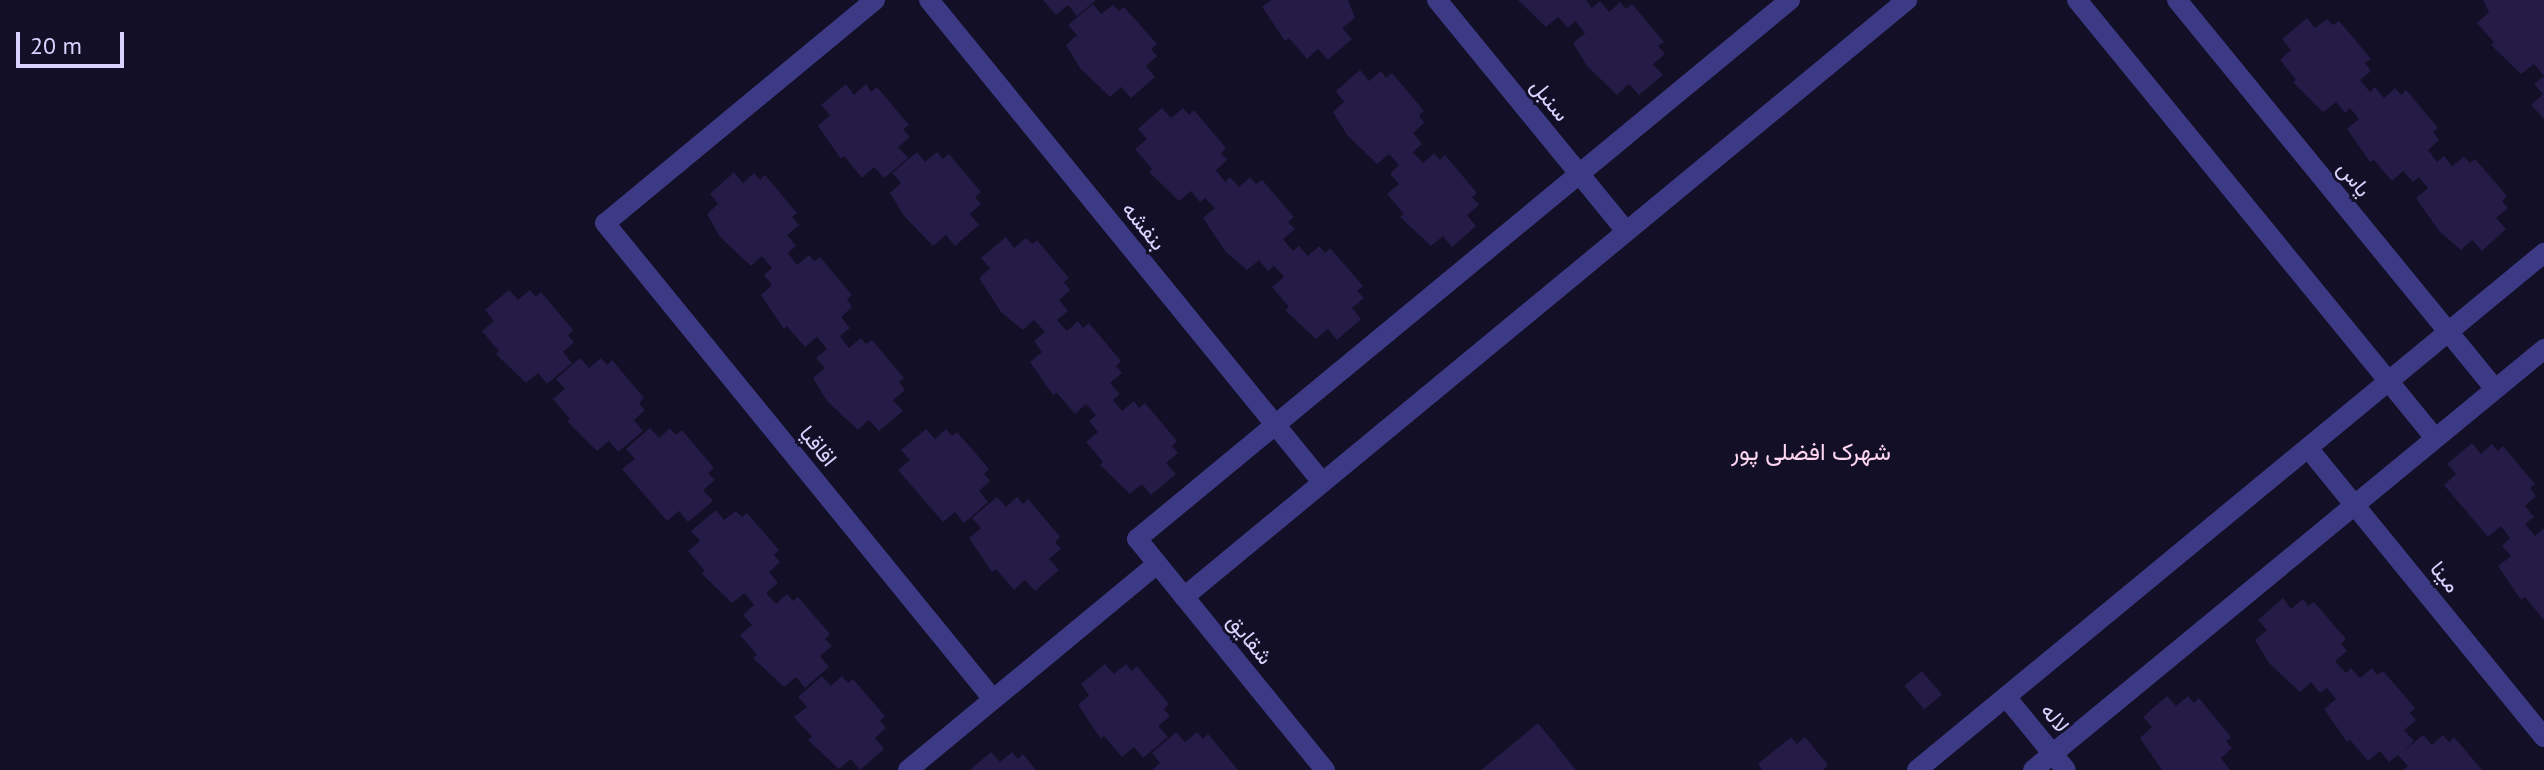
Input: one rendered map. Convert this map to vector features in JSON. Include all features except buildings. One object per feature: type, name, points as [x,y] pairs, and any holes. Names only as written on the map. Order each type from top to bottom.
[{"type":"street","name":"اقاقیا","points":[[875,0],[605,223],[993,699]]},
{"type":"street","name":"بنفشه","points":[[929,0],[1322,482]]},
{"type":"street","name":"سنبل","points":[[1437,0],[1626,231]]},
{"type":"street","points":[[1275,425],[1790,0]]},
{"type":"street","points":[[1184,597],[1907,0]]},
{"type":"street","points":[[2077,0],[2435,438]]},
{"type":"street","name":"یاس","points":[[2177,0],[2495,389]]},
{"type":"street","points":[[1917,770],[2544,253]]},
{"type":"street","points":[[2033,770],[2544,349]]},
{"type":"street","name":"شقایق","points":[[1275,425],[1137,539],[1325,770]]},
{"type":"street","name":"مینا","points":[[2308,448],[2544,737]]},
{"type":"street","points":[[908,770],[1157,564]]},
{"type":"street","name":"لاله","points":[[2006,697],[2066,770]]},
{"type":"district","name":"شهرک افضلی ‌پور","points":[[1811,452]]}]
